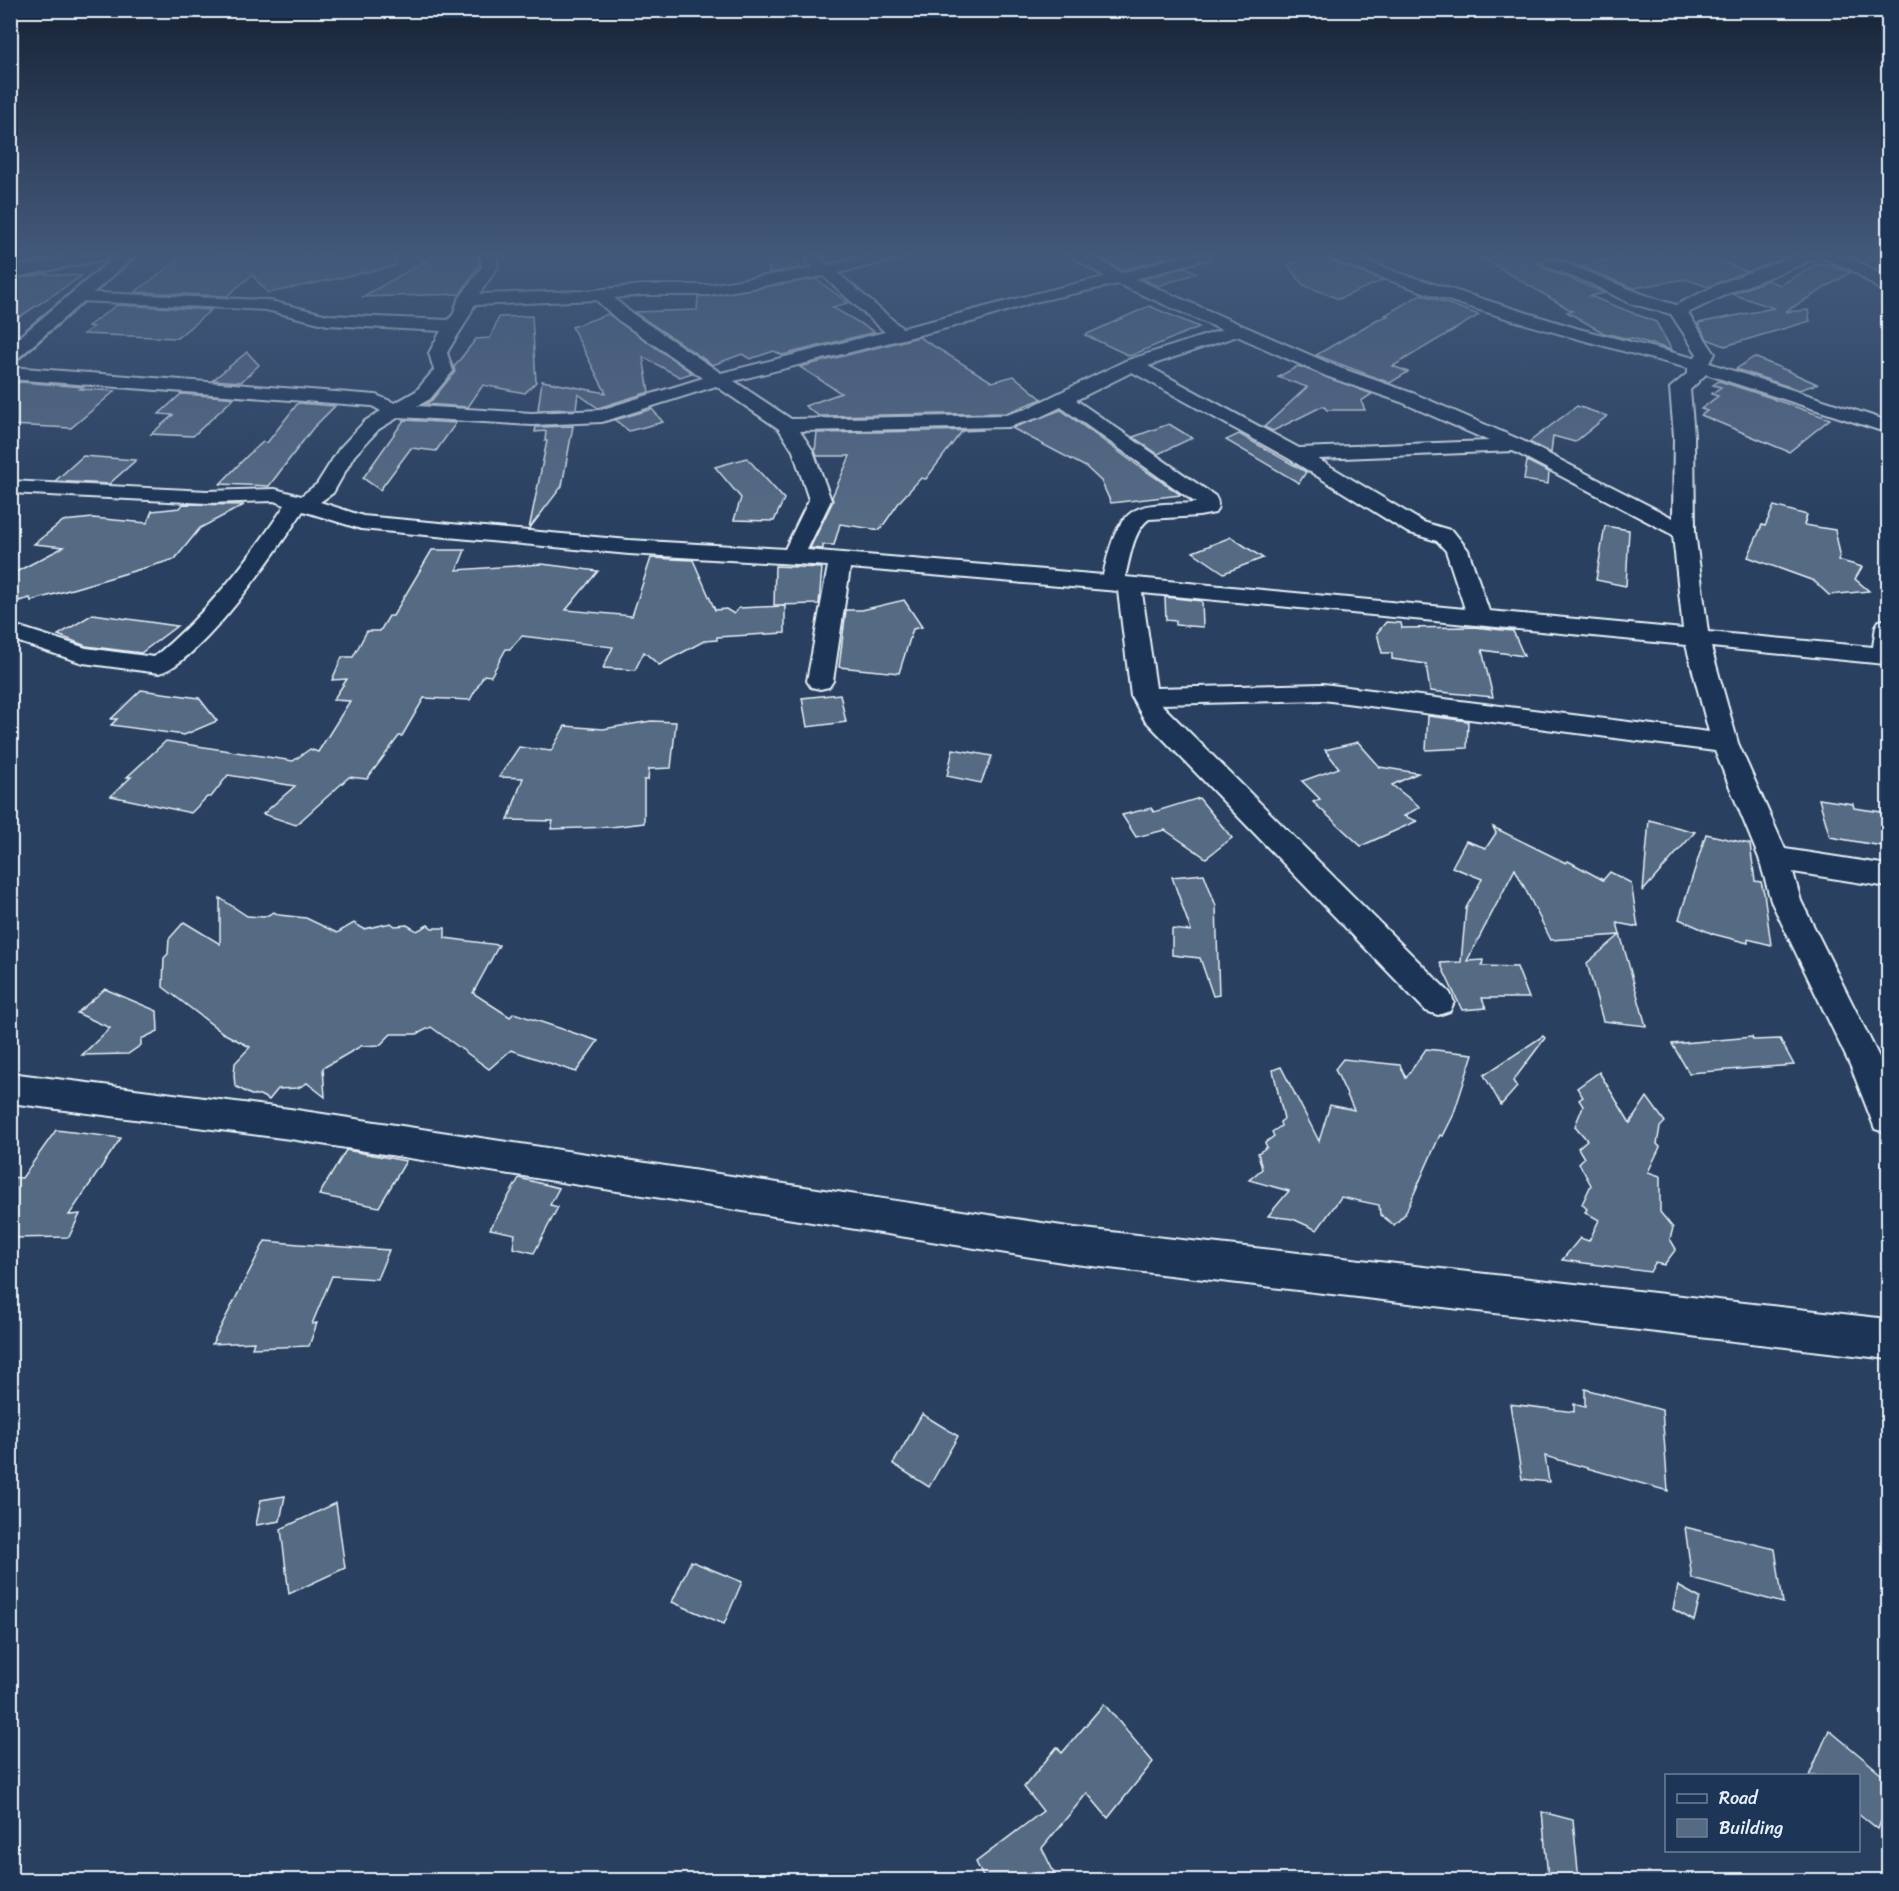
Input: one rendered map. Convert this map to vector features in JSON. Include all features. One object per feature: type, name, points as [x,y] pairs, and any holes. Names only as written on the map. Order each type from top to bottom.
[{"type":"main road","points":[[10,355],[24,343]]},
{"type":"street","points":[[10,631],[83,655],[159,665],[195,635],[268,547],[296,505],[304,504],[325,488],[346,453],[372,425],[423,395],[444,371],[438,353],[443,343]]},
{"type":"street","points":[[665,343],[787,425],[803,451],[820,500],[793,556]]},
{"type":"street","points":[[10,373],[376,401],[396,411],[532,419],[602,416],[718,379],[865,343]]},
{"type":"street","points":[[787,425],[1008,421],[1033,413],[1132,365],[1198,343]]},
{"type":"street","points":[[1268,343],[1333,372],[1408,398],[1516,445],[1684,532]]},
{"type":"street","points":[[1613,343],[1698,365],[1888,427]]},
{"type":"street","points":[[1698,343],[1706,354],[1698,365],[1697,375],[1680,388],[1684,435],[1684,532],[1696,637],[1725,743],[1774,858],[1786,901],[1868,1067],[1888,1118]]},
{"type":"street","points":[[1132,365],[1295,454],[1415,527],[1445,536],[1457,549],[1480,619]]},
{"type":"street","points":[[1061,398],[1207,501],[1207,508],[1194,512],[1141,513],[1131,521],[1120,584],[1144,696],[1153,713],[1438,1002]]},
{"type":"street","points":[[1295,454],[1516,445]]},
{"type":"street","points":[[10,487],[207,497],[274,495],[361,522],[628,547],[793,556],[1120,584],[1887,656],[1888,626]]},
{"type":"street","points":[[820,681],[840,560]]},
{"type":"street","points":[[1144,696],[1323,692],[1725,743]]},
{"type":"street","points":[[1774,858],[1888,876]]},
{"type":"street","points":[[10,1088],[290,1124],[1075,1246],[1888,1339]]},
{"type":"building","points":[[473,343],[534,343],[536,382],[525,393],[483,385],[468,407],[425,404],[432,400],[455,372],[454,367]]},
{"type":"building","points":[[580,343],[650,343],[692,373],[680,377],[643,357],[649,392],[598,408],[578,394],[576,409],[538,410],[542,381],[606,393]]},
{"type":"building","points":[[681,343],[830,343],[782,355],[774,351],[750,359],[742,354],[713,365]]},
{"type":"building","points":[[894,343],[929,343],[992,382],[1014,376],[1042,399],[1006,413],[819,416],[805,406],[841,393],[800,367]]},
{"type":"building","points":[[1103,343],[1160,343],[1130,356]]},
{"type":"building","points":[[1336,343],[1431,343],[1393,366],[1408,372],[1390,383],[1316,355]]},
{"type":"building","points":[[1649,343],[1668,343],[1672,350]]},
{"type":"building","points":[[1718,343],[1734,343],[1725,346]]},
{"type":"building","points":[[247,352],[259,365],[241,382],[213,380]]},
{"type":"building","points":[[1754,357],[1817,384],[1799,390],[1736,369]]},
{"type":"building","points":[[1298,366],[1372,394],[1361,401],[1365,410],[1327,410],[1323,406],[1273,431],[1264,427],[1307,387],[1278,377]]},
{"type":"building","points":[[1719,381],[1830,419],[1789,452],[1701,415],[1707,411],[1701,409],[1718,396],[1711,394],[1721,387],[1713,385]]},
{"type":"building","points":[[20,382],[115,391],[71,428],[10,425],[10,389]]},
{"type":"building","points":[[181,394],[234,398],[193,436],[151,434],[173,415],[159,414]]},
{"type":"building","points":[[298,403],[335,406],[313,428],[269,486],[220,484],[248,455],[263,442],[267,443]]},
{"type":"building","points":[[1577,406],[1607,416],[1575,442],[1553,436],[1551,453],[1529,442]]},
{"type":"building","points":[[652,409],[663,422],[629,431],[615,420]]},
{"type":"building","points":[[1061,410],[1181,495],[1111,503],[1101,481],[1086,467],[1012,428]]},
{"type":"building","points":[[404,420],[456,423],[436,451],[411,448],[380,490],[363,478]]},
{"type":"building","points":[[1169,424],[1192,438],[1158,454],[1133,437]]},
{"type":"building","points":[[573,426],[562,486],[529,529],[547,441],[545,441],[546,431],[535,432],[536,427]]},
{"type":"building","points":[[983,430],[962,431],[926,479],[921,478],[900,501],[880,530],[840,524],[834,545],[823,545],[823,549],[810,548],[833,501],[832,497],[850,456],[817,456],[815,451],[817,433]]},
{"type":"building","points":[[1239,434],[1306,472],[1299,483],[1226,440]]},
{"type":"building","points":[[83,456],[136,460],[109,484],[55,481]]},
{"type":"building","points":[[747,458],[784,499],[774,521],[734,520],[741,498],[715,467]]},
{"type":"building","points":[[1527,461],[1549,472],[1548,484],[1524,480]]},
{"type":"building","points":[[183,504],[244,505],[200,528],[175,559],[31,601],[30,598],[19,601],[12,574],[64,547],[34,544],[63,521],[93,518],[147,523],[152,511],[180,508]]},
{"type":"building","points":[[1774,506],[1807,515],[1804,525],[1835,530],[1840,554],[1838,560],[1862,567],[1855,579],[1869,591],[1829,595],[1814,581],[1748,557],[1762,525],[1765,526]]},
{"type":"building","points":[[1605,526],[1629,530],[1626,586],[1596,580]]},
{"type":"building","points":[[1231,537],[1263,558],[1224,573],[1193,552]]},
{"type":"building","points":[[432,550],[465,550],[457,570],[542,564],[598,571],[566,610],[632,616],[651,558],[693,560],[715,610],[726,609],[734,614],[739,608],[785,606],[785,633],[717,637],[717,640],[704,641],[659,665],[644,652],[635,670],[603,668],[613,647],[522,636],[510,649],[506,649],[491,676],[484,675],[470,700],[424,698],[402,736],[399,736],[367,779],[349,777],[296,825],[263,814],[295,786],[228,775],[211,797],[207,797],[191,813],[111,796],[131,777],[127,777],[166,741],[293,761],[310,749],[318,752],[350,701],[333,700],[347,679],[332,680],[342,657],[353,657],[367,631],[380,631],[389,616],[393,616]]},
{"type":"building","points":[[775,566],[822,568],[819,604],[774,605]]},
{"type":"building","points":[[1165,597],[1202,601],[1203,627],[1176,625],[1176,621],[1166,620]]},
{"type":"building","points":[[904,600],[922,627],[913,629],[899,673],[839,667],[846,610],[862,610]]},
{"type":"building","points":[[93,614],[177,626],[141,653],[86,646],[58,635]]},
{"type":"building","points":[[1386,622],[1401,623],[1402,628],[1473,627],[1513,631],[1524,656],[1482,650],[1493,697],[1430,691],[1426,664],[1392,659],[1392,653],[1382,653],[1377,633]]},
{"type":"building","points":[[141,690],[199,698],[217,721],[184,735],[111,725],[117,719],[111,719]]},
{"type":"building","points":[[840,694],[846,722],[807,727],[802,698]]},
{"type":"building","points":[[1428,716],[1468,721],[1467,748],[1426,750]]},
{"type":"building","points":[[651,721],[676,722],[671,768],[649,769],[648,780],[644,780],[644,823],[611,827],[551,829],[553,821],[508,820],[523,778],[499,777],[519,747],[551,751],[565,726],[603,729]]},
{"type":"building","points":[[1358,742],[1380,767],[1418,773],[1392,785],[1420,807],[1404,816],[1417,821],[1361,846],[1313,802],[1320,799],[1302,781],[1339,768],[1325,750]]},
{"type":"building","points":[[953,749],[992,756],[981,783],[947,776]]},
{"type":"building","points":[[1199,798],[1232,838],[1206,858],[1165,830],[1136,837],[1122,815],[1151,808],[1154,812]]},
{"type":"building","points":[[1819,799],[1853,804],[1854,808],[1888,813],[1888,847],[1830,837]]},
{"type":"building","points":[[1649,820],[1695,832],[1643,891]]},
{"type":"building","points":[[1493,827],[1566,863],[1568,861],[1603,880],[1610,872],[1631,883],[1638,927],[1617,923],[1646,1026],[1603,1021],[1587,963],[1620,935],[1551,940],[1515,869],[1467,961],[1483,960],[1482,966],[1517,967],[1529,998],[1482,998],[1486,1008],[1462,1010],[1440,963],[1461,962],[1466,908],[1482,879],[1452,867],[1466,841],[1486,848],[1496,833]]},
{"type":"building","points":[[1706,834],[1750,844],[1755,881],[1761,882],[1764,893],[1771,945],[1748,939],[1748,943],[1713,934],[1679,919]]},
{"type":"building","points":[[1204,874],[1216,906],[1219,995],[1213,996],[1200,958],[1172,955],[1172,929],[1191,931],[1172,877]]},
{"type":"building","points":[[220,898],[247,916],[264,917],[274,912],[279,915],[306,918],[337,933],[354,923],[364,929],[391,923],[395,926],[407,925],[417,931],[428,925],[432,928],[445,928],[445,938],[499,945],[473,993],[510,1017],[514,1013],[598,1041],[576,1072],[511,1050],[489,1069],[431,1027],[417,1034],[391,1034],[380,1045],[361,1046],[323,1068],[325,1097],[307,1083],[298,1088],[278,1089],[269,1100],[260,1095],[251,1095],[235,1086],[234,1075],[235,1063],[250,1047],[223,1033],[163,987],[164,958],[168,954],[169,939],[184,922],[220,944]]},
{"type":"building","points":[[105,989],[157,1011],[158,1031],[141,1039],[141,1045],[128,1054],[82,1055],[110,1028],[77,1013]]},
{"type":"building","points":[[1543,1036],[1545,1038],[1513,1081],[1517,1087],[1501,1105],[1484,1075]]},
{"type":"building","points":[[1752,1037],[1753,1040],[1780,1039],[1794,1065],[1689,1073],[1672,1044]]},
{"type":"building","points":[[1426,1049],[1473,1054],[1453,1116],[1443,1136],[1440,1135],[1405,1214],[1394,1225],[1380,1214],[1379,1205],[1341,1197],[1317,1230],[1293,1219],[1268,1216],[1289,1191],[1249,1180],[1262,1169],[1258,1153],[1267,1147],[1265,1143],[1274,1136],[1272,1132],[1281,1126],[1280,1122],[1284,1119],[1273,1070],[1281,1067],[1319,1141],[1330,1105],[1354,1110],[1335,1069],[1343,1059],[1400,1065],[1406,1078]]},
{"type":"building","points":[[1599,1072],[1630,1123],[1647,1097],[1665,1122],[1660,1127],[1657,1144],[1660,1147],[1648,1172],[1660,1176],[1660,1212],[1673,1228],[1670,1239],[1676,1249],[1664,1265],[1655,1263],[1650,1272],[1562,1260],[1580,1238],[1589,1241],[1599,1220],[1585,1212],[1587,1209],[1582,1204],[1591,1185],[1579,1163],[1584,1158],[1578,1148],[1587,1140],[1575,1126],[1583,1106],[1579,1100],[1583,1097],[1577,1088]]},
{"type":"building","points":[[56,1130],[121,1138],[69,1215],[80,1214],[69,1237],[10,1238],[10,1177],[22,1178]]},
{"type":"building","points":[[346,1150],[406,1161],[379,1207],[319,1195]]},
{"type":"building","points":[[519,1178],[559,1188],[550,1205],[558,1207],[534,1253],[513,1248],[515,1234],[490,1229]]},
{"type":"building","points":[[265,1241],[389,1250],[377,1279],[332,1276],[312,1324],[317,1323],[309,1346],[252,1348],[254,1342],[212,1344]]},
{"type":"building","points":[[1585,1389],[1662,1410],[1668,1491],[1545,1456],[1549,1482],[1522,1479],[1510,1404],[1574,1412],[1574,1404],[1585,1407]]},
{"type":"building","points":[[922,1414],[958,1436],[929,1487],[893,1464]]},
{"type":"building","points":[[285,1496],[280,1521],[256,1525],[261,1500]]},
{"type":"building","points":[[336,1503],[345,1568],[289,1594],[281,1529]]},
{"type":"building","points":[[1685,1527],[1775,1549],[1783,1603],[1692,1579]]},
{"type":"building","points":[[691,1561],[742,1582],[724,1624],[672,1602]]},
{"type":"building","points":[[1678,1586],[1700,1598],[1694,1621],[1673,1609]]},
{"type":"building","points":[[1104,1704],[1153,1762],[1108,1818],[1087,1793],[1042,1848],[1058,1881],[985,1881],[976,1862],[1043,1811],[1024,1787],[1057,1747],[1062,1753]]},
{"type":"building","points":[[1829,1730],[1888,1779],[1888,1803],[1878,1829],[1860,1815],[1860,1774],[1810,1774]]},
{"type":"building","points":[[1542,1812],[1573,1820],[1579,1881],[1548,1877]]}]
